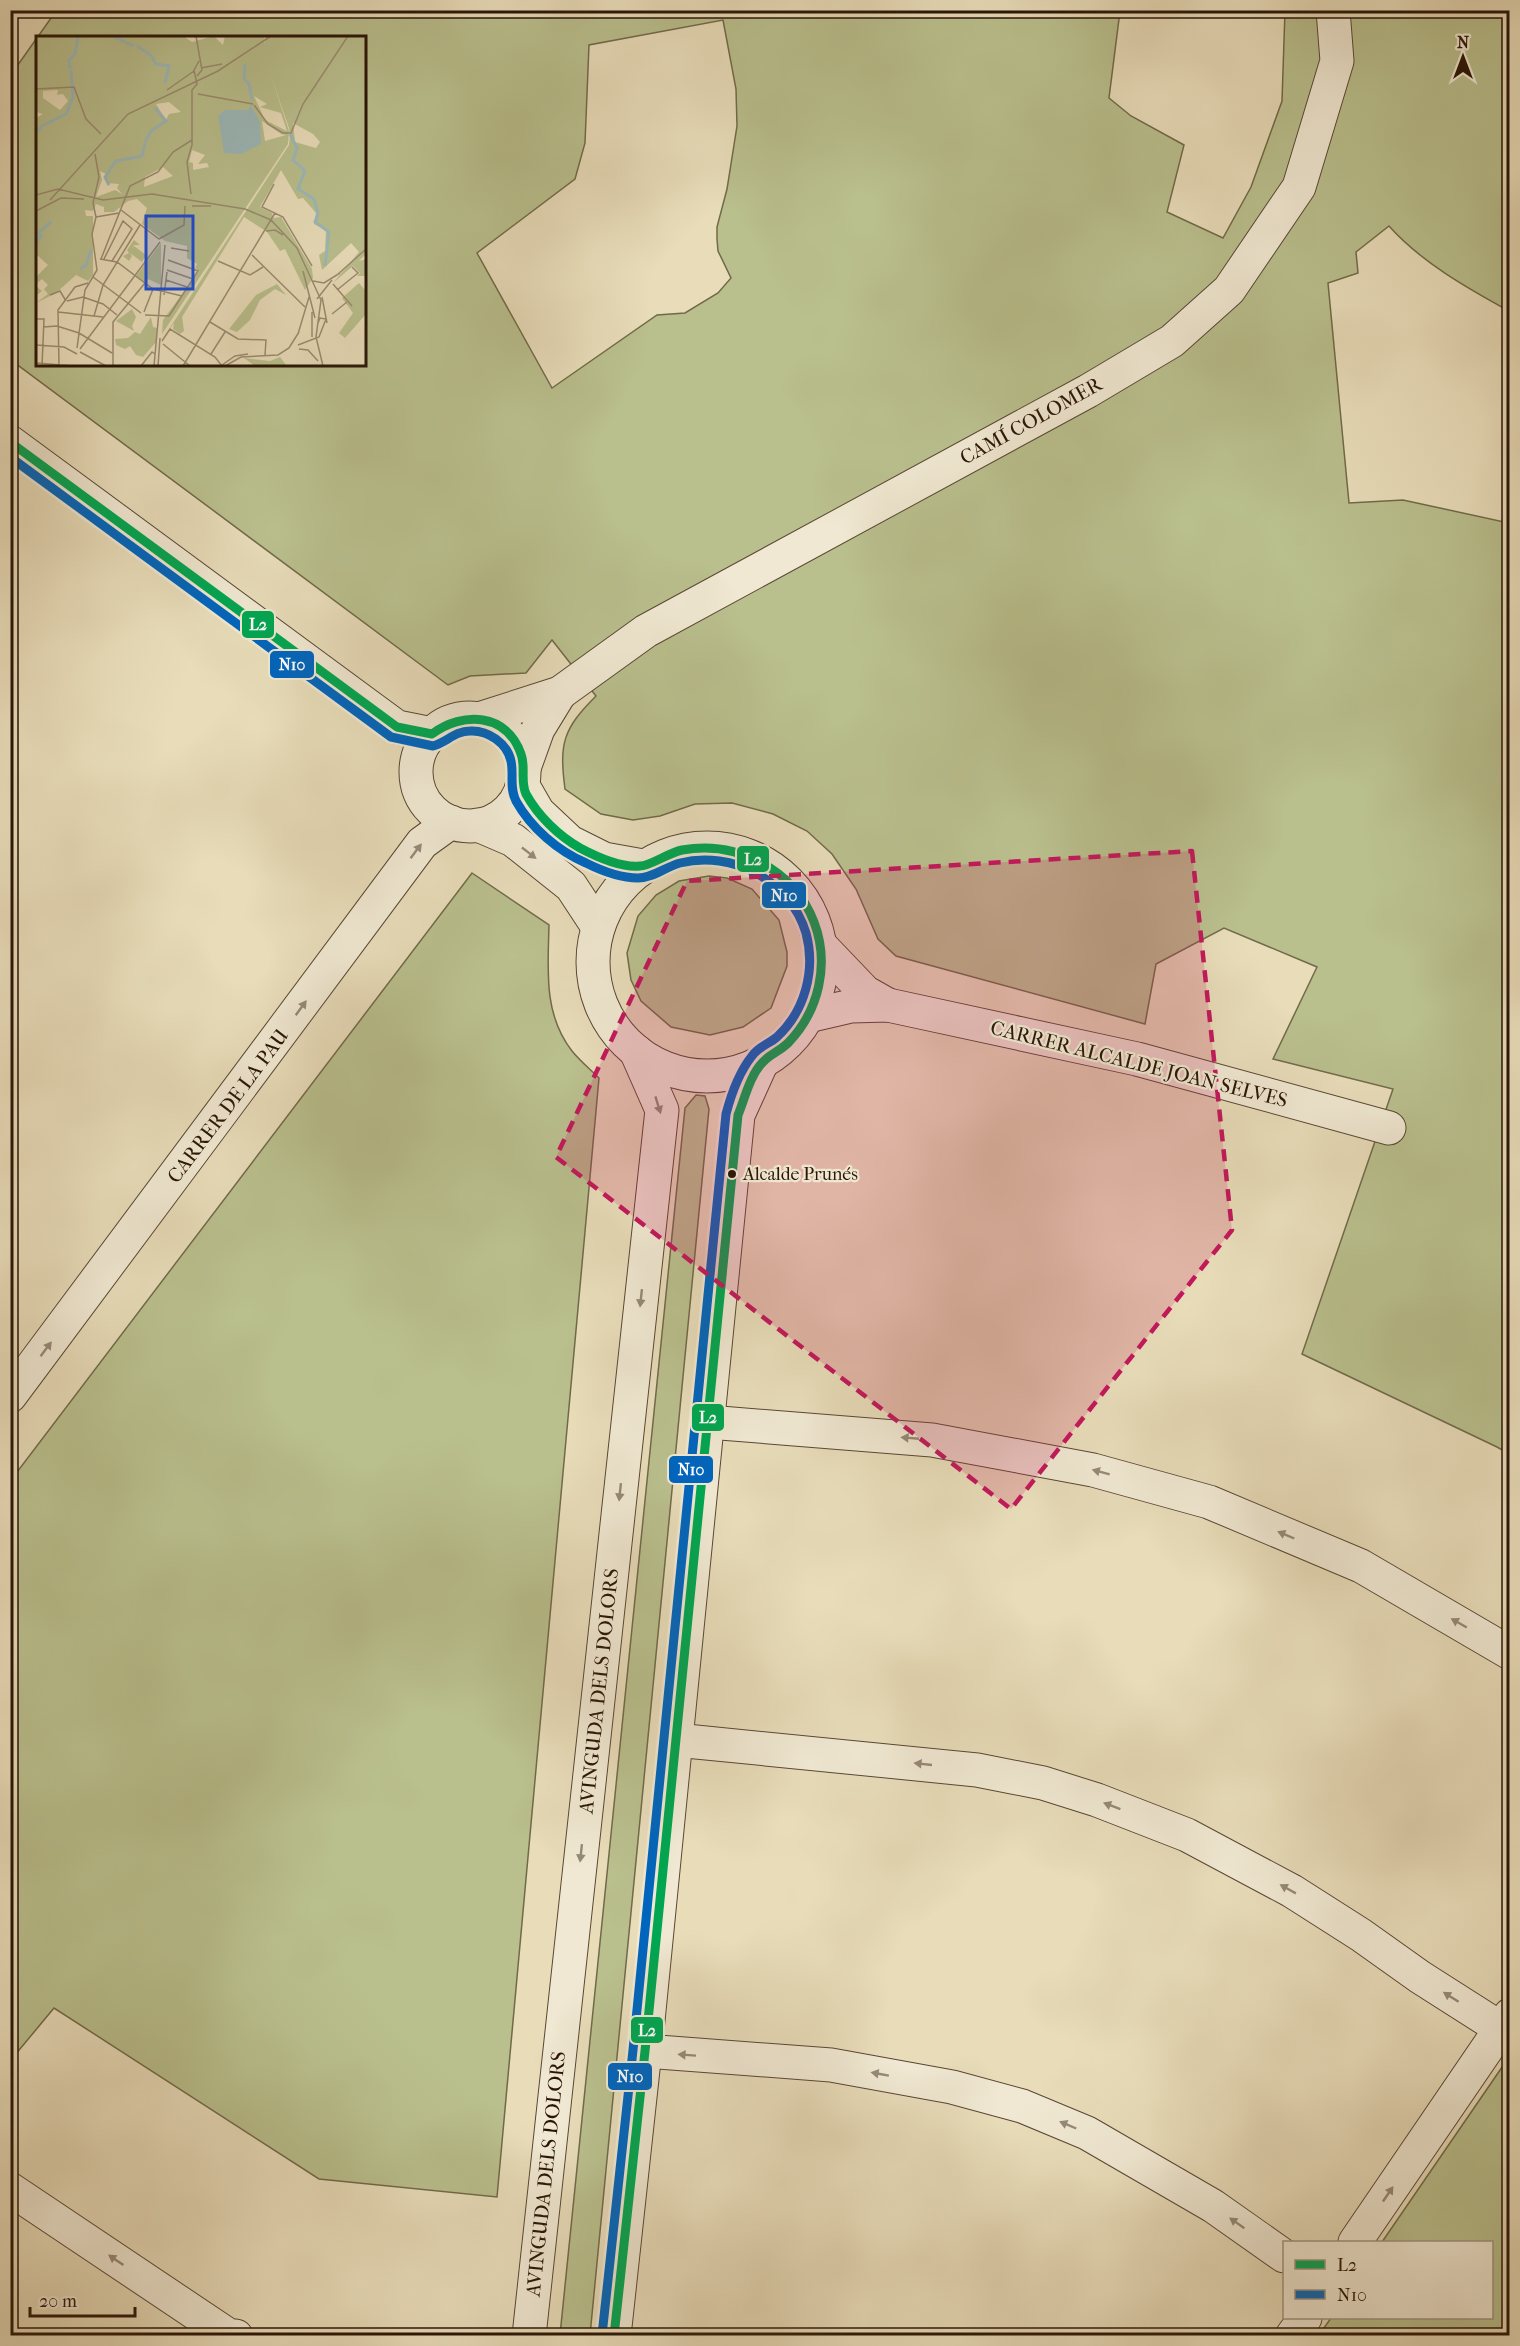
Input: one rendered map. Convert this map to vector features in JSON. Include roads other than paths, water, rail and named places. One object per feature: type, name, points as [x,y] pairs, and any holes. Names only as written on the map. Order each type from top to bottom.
[{"type":"street","name":"CAMÍ COLOMER","points":[[480,719],[560,693],[646,631],[1088,391],[1172,341],[1229,290],[1299,187],[1336,61],[1333,10]]},
{"type":"street","points":[[10,442],[397,727],[432,734]]},
{"type":"street","name":"CAMÍ COLOMER","points":[[523,777],[538,729],[560,693]]},
{"type":"street","points":[[598,927],[571,886],[513,840],[465,824],[430,809],[418,787],[416,771],[418,754],[432,734],[454,720],[480,719],[495,723],[513,739],[521,753],[523,777],[538,813],[570,842],[604,859],[643,866]]},
{"type":"street","points":[[465,824],[503,815],[515,802],[523,777]]},
{"type":"street","name":"CARRER DE LA PAU","points":[[10,1396],[422,843],[465,824]]},
{"type":"street","points":[[691,848],[730,849],[754,858],[776,871],[799,893],[815,922],[821,946],[821,975],[808,1016],[783,1047],[762,1062],[720,1075],[690,1075],[662,1066],[636,1051],[609,1021],[594,982],[593,954],[598,927],[615,893],[643,866],[666,855],[691,848]]},
{"type":"street","name":"CARRER ALCALDE JOAN SELVES","points":[[821,946],[865,992],[888,1005]]},
{"type":"street","name":"CARRER ALCALDE JOAN SELVES","points":[[808,1016],[851,1006],[888,1005],[1137,1059],[1389,1128]]},
{"type":"street","name":"AVINGUDA DELS DOLORS","points":[[529,2336],[662,1110],[636,1051]]},
{"type":"street","points":[[614,2336],[645,2051],[738,1114],[762,1062]]},
{"type":"street","points":[[708,1422],[932,1440],[1093,1470],[1209,1502],[1361,1566],[1509,1653]]},
{"type":"street","points":[[676,1740],[977,1770],[1043,1783],[1097,1800],[1187,1835],[1292,1891],[1361,1935],[1420,1977],[1505,2021],[1356,2241]]},
{"type":"street","points":[[645,2051],[831,2065],[952,2087],[1022,2106],[1096,2138],[1213,2206],[1283,2255]]},
{"type":"street","points":[[10,2189],[231,2335]]},
{"type":"street","points":[[1292,2336],[1304,2319]]},
{"type":"place","name":"Alcalde Prunés","points":[[732,1174]]}]
